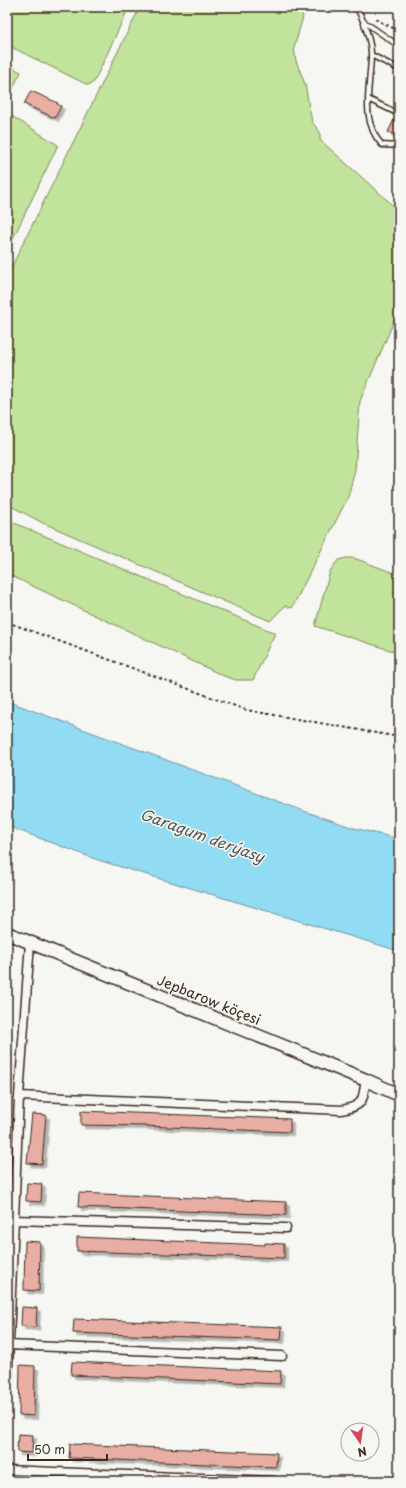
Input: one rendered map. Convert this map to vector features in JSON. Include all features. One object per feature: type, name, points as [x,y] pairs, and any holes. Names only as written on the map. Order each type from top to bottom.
[{"type":"street","name":"Jepbarow köçesi","points":[[7,933],[366,1080],[399,1095]]},
{"type":"street","points":[[7,1391],[19,1096],[30,943]]},
{"type":"street","points":[[19,1096],[342,1110],[357,1107],[362,1100],[366,1080]]},
{"type":"street","points":[[14,1220],[286,1228]]},
{"type":"street","points":[[8,1345],[282,1356]]},
{"type":"street","points":[[7,1470],[274,1481]]},
{"type":"lane","points":[[356,7],[363,21],[371,55],[367,110],[374,137],[382,145],[399,146]]},
{"type":"lane","points":[[363,21],[399,46]]},
{"type":"lane","points":[[371,55],[399,69]]},
{"type":"lane","points":[[368,99],[397,113]]},
{"type":"path","points":[[7,622],[246,710],[399,737]]},
{"type":"green space","points":[[7,7],[129,7],[94,82],[88,85],[7,45]]},
{"type":"green space","points":[[140,7],[300,7],[303,17],[294,48],[296,61],[305,84],[312,122],[320,132],[320,140],[396,208],[399,209],[399,309],[360,401],[355,470],[348,497],[292,608],[285,606],[270,621],[43,523],[7,504],[7,276]]},
{"type":"green space","points":[[7,65],[21,72],[7,100]]},
{"type":"green space","points":[[7,113],[58,145],[7,251]]},
{"type":"green space","points":[[7,520],[275,633],[253,680],[236,680],[224,676],[7,574]]},
{"type":"green space","points":[[354,558],[399,575],[399,653],[315,626],[330,571],[338,560]]},
{"type":"water","name":"Garagum derýasy","points":[[7,701],[304,811],[354,828],[399,839],[399,951],[98,860],[7,826]]},
{"type":"building","points":[[31,91],[58,103],[57,104],[61,106],[55,118],[24,104]]},
{"type":"building","points":[[396,116],[399,116],[399,137],[388,132]]},
{"type":"building","points":[[81,1111],[290,1119],[290,1132],[81,1125]]},
{"type":"building","points":[[32,1114],[46,1115],[42,1164],[27,1163]]},
{"type":"building","points":[[27,1183],[42,1184],[41,1202],[26,1201]]},
{"type":"building","points":[[79,1193],[286,1202],[286,1215],[78,1207]]},
{"type":"building","points":[[77,1237],[265,1245],[265,1243],[284,1244],[284,1258],[77,1251]]},
{"type":"building","points":[[25,1241],[40,1242],[39,1291],[24,1290]]},
{"type":"building","points":[[22,1307],[37,1308],[36,1327],[21,1326]]},
{"type":"building","points":[[74,1319],[282,1327],[281,1340],[73,1333]]},
{"type":"building","points":[[72,1362],[281,1371],[280,1384],[71,1375]]},
{"type":"building","points":[[20,1365],[35,1366],[34,1416],[19,1415]]},
{"type":"building","points":[[18,1434],[33,1435],[32,1453],[17,1452]]},
{"type":"building","points":[[70,1444],[277,1453],[276,1467],[69,1458]]}]
